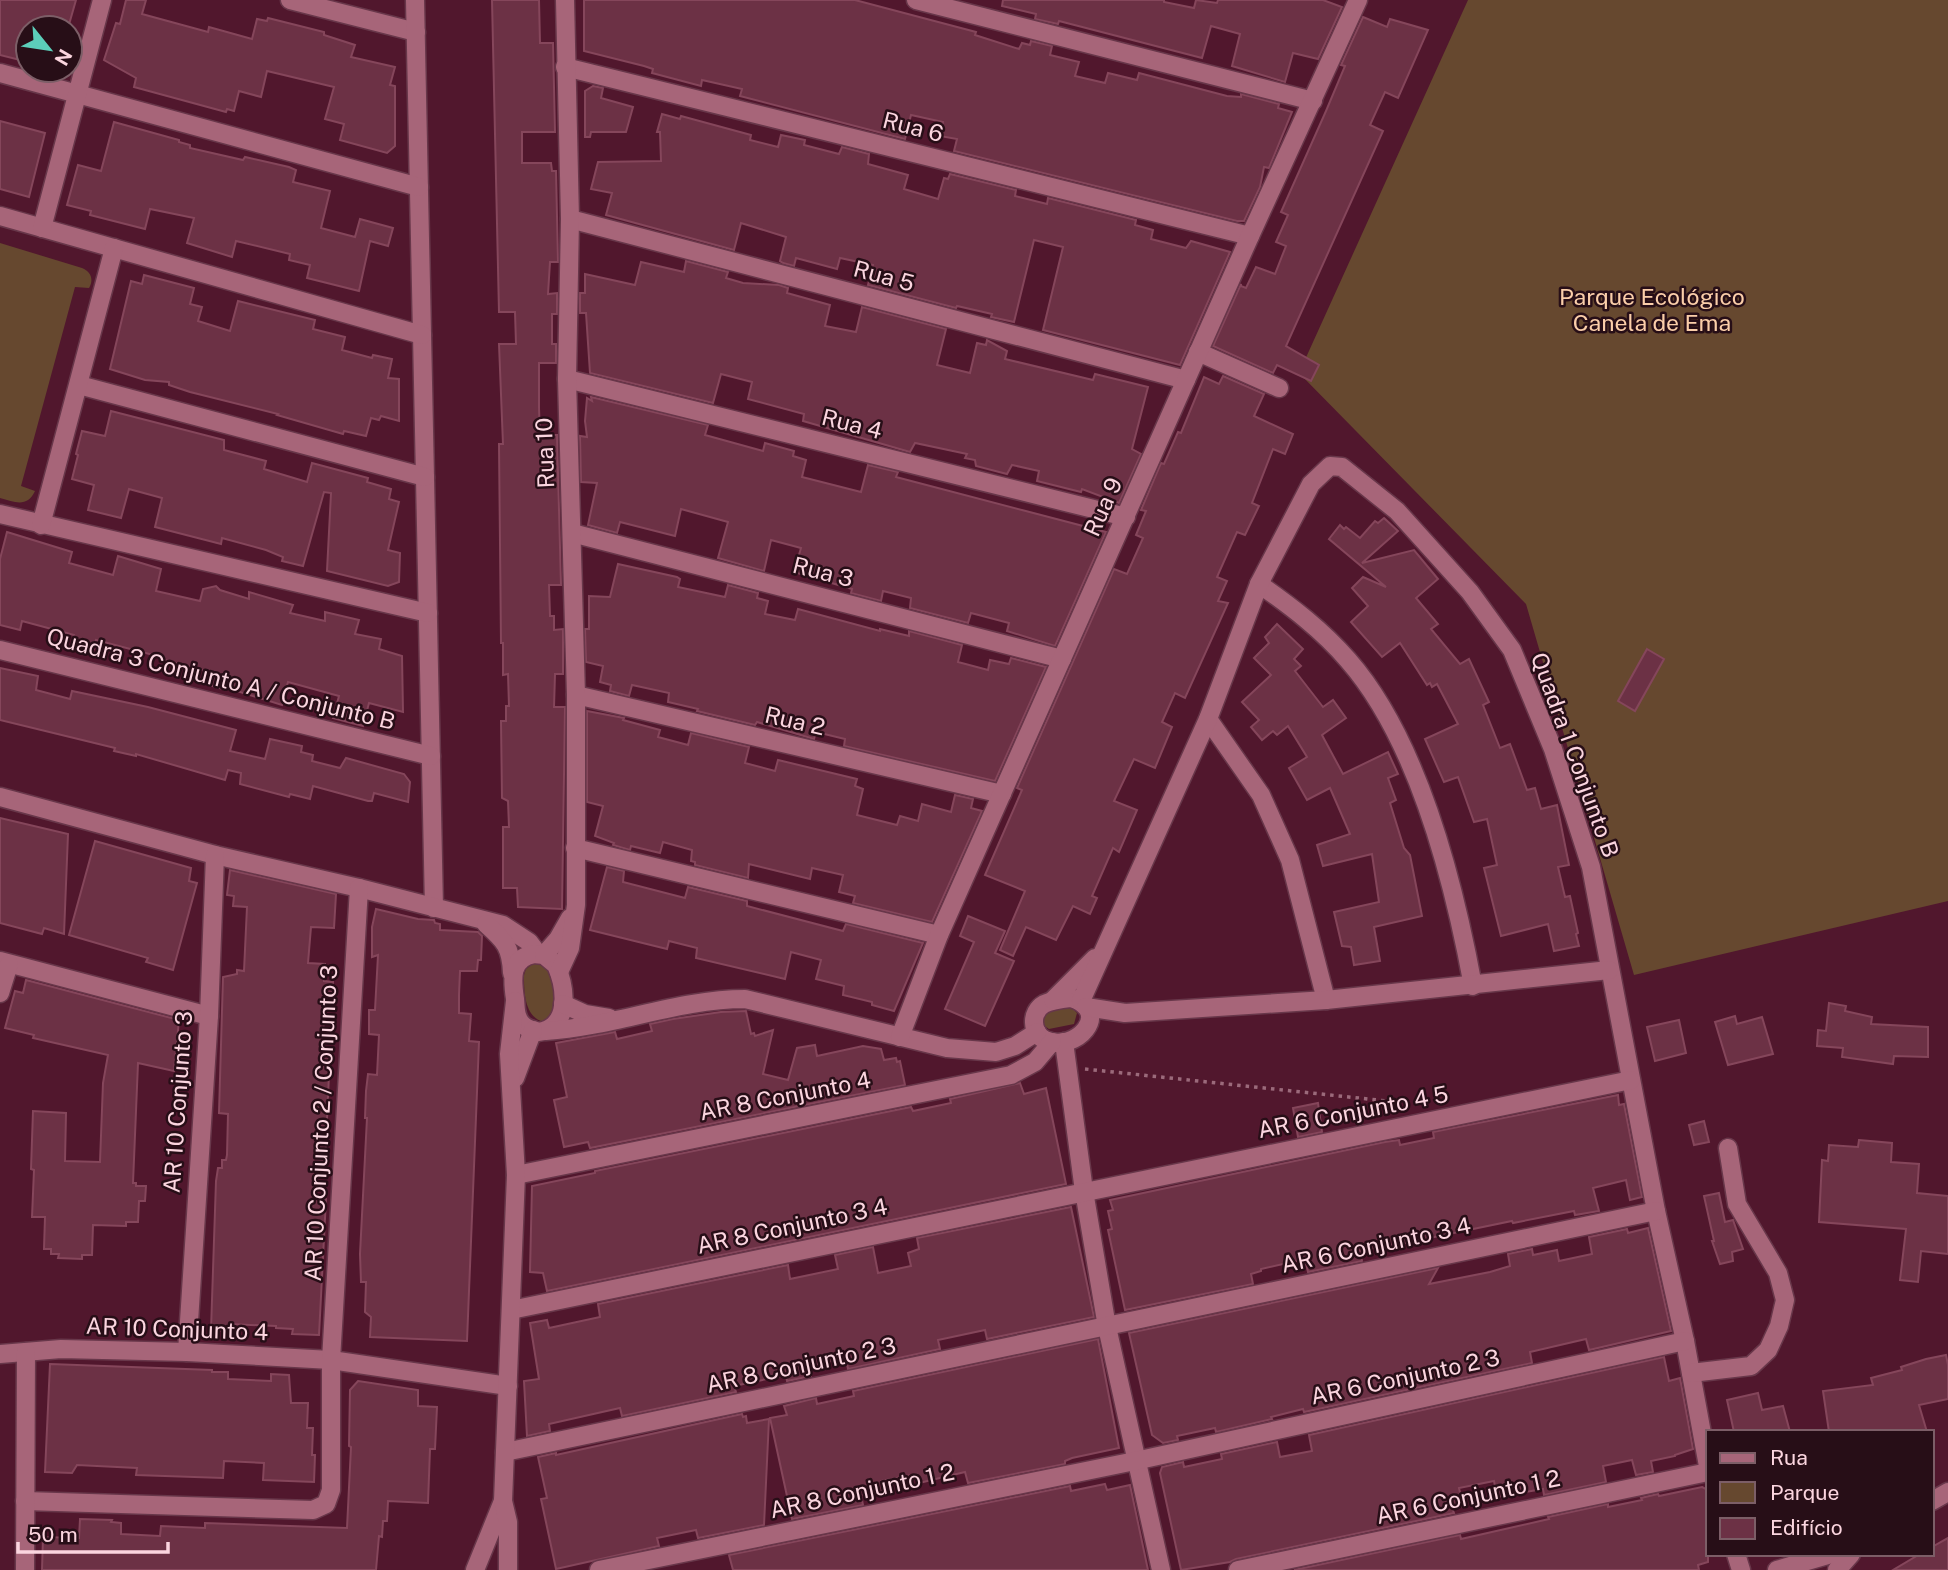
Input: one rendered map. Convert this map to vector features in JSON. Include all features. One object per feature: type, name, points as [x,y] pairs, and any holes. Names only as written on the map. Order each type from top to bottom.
[{"type":"street","points":[[42,228],[102,0]]},
{"type":"street","points":[[290,0],[416,32]]},
{"type":"street","points":[[415,0],[433,908]]},
{"type":"street","name":"Rua 10","points":[[559,972],[570,948],[576,905],[576,695],[568,379],[570,219],[565,0]]},
{"type":"street","points":[[916,0],[1313,101]]},
{"type":"street","name":"Rua 9","points":[[900,1038],[939,935],[1358,0]]},
{"type":"street","name":"Rua 6","points":[[565,67],[1250,236]]},
{"type":"street","points":[[0,74],[419,187]]},
{"type":"street","points":[[0,216],[422,335]]},
{"type":"street","name":"Rua 5","points":[[570,219],[1186,380]]},
{"type":"street","points":[[41,526],[114,248]]},
{"type":"street","points":[[1198,352],[1279,388]]},
{"type":"street","name":"Rua 4","points":[[568,379],[1126,517]]},
{"type":"street","points":[[79,385],[425,477]]},
{"type":"street","name":"Quadra 1 Conjunto B","points":[[1259,584],[1311,484],[1330,466],[1342,467],[1397,511],[1470,592],[1512,650],[1553,749],[1591,867],[1656,1211],[1685,1341],[1706,1455]]},
{"type":"street","points":[[0,514],[41,526],[428,612]]},
{"type":"street","name":"Rua 3","points":[[572,533],[1062,659]]},
{"type":"street","points":[[1083,1004],[1103,947],[1208,719],[1259,584],[1307,617],[1350,661],[1388,718],[1422,791],[1460,913],[1473,986]]},
{"type":"street","name":"Quadra 3 Conjunto A / Conjunto B","points":[[0,650],[431,756]]},
{"type":"street","name":"Rua 2","points":[[576,695],[1002,794]]},
{"type":"street","points":[[1208,719],[1261,795],[1290,860],[1326,1000]]},
{"type":"street","points":[[0,797],[215,855],[481,919],[503,925],[519,934],[556,965],[563,1004],[559,1022],[539,1031],[512,1088]]},
{"type":"street","points":[[575,848],[939,935]]},
{"type":"street","name":"AR 10 Conjunto 3","points":[[187,1352],[209,1016],[215,855]]},
{"type":"street","name":"AR 10 Conjunto 2 / Conjunto 3","points":[[331,1360],[359,888]]},
{"type":"street","points":[[512,973],[521,959],[541,955],[564,929],[576,905]]},
{"type":"street","points":[[481,919],[505,942],[510,951],[517,1017],[522,1024],[539,1031],[592,1026],[616,1019],[726,999],[746,999],[947,1048],[996,1052],[1051,1039],[1075,1038],[1125,1013]]},
{"type":"street","points":[[1103,947],[1089,965],[1052,1001],[1039,1009],[1034,1024],[1051,1039],[1068,1067],[1084,1191],[1107,1326],[1161,1570]]},
{"type":"street","points":[[0,993],[4,962],[209,1016]]},
{"type":"street","points":[[1052,1001],[1071,998],[1083,1004],[1125,1013],[1326,1000],[1609,970]]},
{"type":"street","points":[[508,1570],[508,1522],[503,1501],[516,1175],[509,1054],[515,1001]]},
{"type":"street","points":[[563,1004],[585,1014],[616,1019]]},
{"type":"street","points":[[1083,1004],[1089,1014],[1089,1024],[1085,1031]]},
{"type":"street","name":"AR 8 Conjunto 4","points":[[516,1175],[1012,1075],[1035,1062],[1051,1039]]},
{"type":"street","name":"AR 6 Conjunto 4 5","points":[[1084,1191],[1631,1080]]},
{"type":"street","points":[[1691,1374],[1751,1366],[1768,1350],[1779,1326],[1785,1300],[1777,1273],[1737,1204],[1728,1148]]},
{"type":"street","name":"AR 8 Conjunto 3 4","points":[[510,1310],[1084,1191]]},
{"type":"street","name":"AR 6 Conjunto 3 4","points":[[1107,1326],[1656,1211]]},
{"type":"street","name":"AR 8 Conjunto 2 3","points":[[505,1452],[1107,1326]]},
{"type":"street","name":"AR 6 Conjunto 2 3","points":[[1135,1461],[1685,1341]]},
{"type":"street","name":"AR 10 Conjunto 4","points":[[0,1354],[61,1349],[187,1352],[331,1360],[508,1386]]},
{"type":"street","points":[[25,1570],[26,1352]]},
{"type":"street","points":[[25,1501],[313,1510],[326,1504],[331,1490],[331,1360]]},
{"type":"street","name":"AR 8 Conjunto 1 2","points":[[599,1570],[1135,1461]]},
{"type":"street","name":"AR 6 Conjunto 1 2","points":[[1238,1570],[1706,1472]]},
{"type":"street","points":[[474,1570],[503,1501]]},
{"type":"street","points":[[1777,1570],[1824,1556]]},
{"type":"street","points":[[1837,1570],[1849,1556]]},
{"type":"path","points":[[1068,1067],[1428,1105]]},
{"type":"green space","name":"Parque Ecológico Canela de Ema","points":[[1468,0],[1948,0],[1948,901],[1634,975],[1526,604],[1299,373]]},
{"type":"green space","points":[[0,243],[82,268],[88,272],[91,279],[89,288],[75,287],[21,486],[35,491],[24,502],[0,498]]},
{"type":"green space","points":[[535,962],[551,964],[560,1009],[544,1022],[532,1015],[526,1003],[524,975],[526,969]]},
{"type":"green space","points":[[1069,1005],[1077,1013],[1074,1024],[1049,1029],[1042,1024],[1042,1011]]},
{"type":"building","points":[[0,0],[76,0],[72,14],[14,14],[14,58],[0,55]]},
{"type":"building","points":[[126,0],[146,0],[142,14],[208,32],[209,27],[252,39],[257,19],[267,21],[268,18],[324,32],[324,35],[355,45],[351,57],[395,67],[390,85],[395,86],[395,146],[387,153],[340,140],[344,124],[325,119],[334,87],[267,71],[261,97],[239,91],[234,111],[227,109],[226,112],[134,87],[136,78],[104,60],[116,23],[120,24]]},
{"type":"building","points":[[492,0],[539,0],[540,43],[553,43],[555,132],[522,132],[522,163],[551,163],[552,171],[556,171],[558,262],[550,262],[548,294],[557,293],[557,314],[552,314],[552,344],[556,344],[556,363],[539,363],[539,408],[540,435],[557,435],[561,585],[549,585],[550,616],[554,616],[554,630],[563,629],[563,674],[555,674],[554,707],[565,707],[562,909],[518,907],[517,888],[503,888],[503,827],[509,827],[508,801],[502,798],[501,721],[506,721],[506,706],[509,706],[508,674],[503,675],[501,643],[499,444],[503,444],[499,344],[516,344],[515,312],[499,312]]},
{"type":"building","points":[[584,0],[855,0],[976,32],[975,35],[1019,49],[1022,43],[1030,45],[1031,41],[1052,46],[1050,55],[1079,62],[1075,76],[1105,83],[1108,73],[1137,80],[1139,73],[1227,96],[1241,97],[1241,94],[1279,104],[1278,108],[1292,112],[1269,168],[1264,167],[1260,187],[1244,221],[1237,221],[954,151],[957,139],[940,136],[943,122],[911,115],[905,139],[740,96],[742,89],[702,80],[701,86],[652,73],[653,69],[644,66],[584,51]]},
{"type":"building","points":[[1003,0],[1164,0],[1194,8],[1196,0],[1217,3],[1218,0],[1323,0],[1342,7],[1318,59],[1293,53],[1285,82],[1232,66],[1240,34],[1211,26],[1202,58],[1059,21],[1058,24],[1035,19],[1036,14],[1002,6]]},
{"type":"building","points":[[1363,17],[1387,27],[1390,19],[1428,30],[1398,98],[1385,92],[1370,125],[1383,131],[1286,346],[1319,365],[1311,381],[1277,365],[1273,373],[1213,346],[1241,284],[1246,288],[1256,267],[1275,274],[1286,246],[1276,242],[1288,215],[1281,212],[1345,66],[1341,65]]},
{"type":"building","points":[[593,86],[603,88],[601,98],[633,107],[626,132],[591,132],[590,137],[585,137],[585,91]]},
{"type":"building","points":[[662,114],[680,119],[681,116],[751,135],[750,140],[778,147],[781,135],[805,140],[804,145],[839,154],[842,147],[869,154],[868,164],[908,175],[904,189],[938,199],[944,178],[948,179],[950,174],[1016,190],[1015,196],[1047,204],[1048,198],[1136,220],[1135,225],[1153,230],[1151,239],[1186,248],[1191,241],[1230,252],[1180,365],[1043,330],[1063,247],[1034,240],[1014,322],[991,317],[992,314],[957,306],[956,308],[868,285],[873,265],[840,258],[837,269],[796,258],[794,266],[783,263],[780,261],[786,237],[741,223],[734,250],[606,215],[612,193],[591,189],[598,162],[661,161],[660,132],[657,132]]},
{"type":"building","points":[[0,121],[45,133],[29,197],[0,189]]},
{"type":"building","points":[[114,122],[179,140],[190,145],[190,148],[243,160],[245,157],[296,170],[293,182],[330,191],[321,228],[355,237],[360,219],[393,228],[388,246],[370,241],[359,291],[307,278],[310,265],[289,260],[290,254],[236,241],[232,257],[187,243],[194,218],[150,209],[145,229],[90,215],[91,211],[67,205],[78,165],[101,171]]},
{"type":"building","points":[[686,261],[728,272],[726,278],[743,283],[779,285],[788,288],[787,293],[830,305],[825,326],[856,332],[862,307],[946,329],[937,365],[970,373],[977,343],[986,345],[987,340],[1007,351],[1005,359],[1093,380],[1095,374],[1148,387],[1132,449],[1141,454],[1119,503],[1082,489],[1081,492],[1037,481],[1039,471],[1012,465],[1007,474],[976,466],[975,460],[965,458],[967,454],[915,443],[910,452],[803,421],[804,414],[748,399],[752,382],[721,374],[713,403],[590,373],[586,313],[580,313],[580,293],[585,293],[585,274],[635,285],[641,262],[684,272]]},
{"type":"building","points":[[144,275],[194,288],[190,304],[202,307],[198,321],[230,331],[238,301],[315,320],[313,329],[345,337],[342,350],[372,358],[373,355],[392,359],[388,378],[399,379],[399,421],[381,416],[379,420],[371,418],[366,436],[344,431],[343,434],[190,392],[169,385],[169,382],[145,380],[110,369],[131,281],[142,284]]},
{"type":"building","points":[[1223,376],[1264,394],[1254,416],[1293,434],[1285,454],[1273,449],[1252,503],[1259,506],[1245,535],[1237,532],[1217,577],[1227,581],[1218,601],[1228,603],[1185,698],[1175,693],[1162,722],[1172,727],[1155,768],[1134,759],[1114,801],[1137,810],[1119,852],[1113,848],[1092,896],[1097,898],[1090,914],[1073,906],[1056,940],[1026,927],[1013,956],[1000,950],[1025,891],[985,875],[1022,790],[1017,788],[1114,569],[1127,574],[1143,538],[1136,535],[1146,511],[1141,510],[1161,463],[1164,464],[1178,432],[1181,433],[1204,377],[1219,384]]},
{"type":"building","points":[[591,397],[708,425],[705,435],[763,451],[765,443],[794,451],[793,456],[806,460],[802,477],[861,492],[868,465],[898,472],[896,477],[1106,532],[1055,646],[1007,631],[1009,623],[971,613],[968,623],[910,608],[911,598],[883,591],[881,601],[851,593],[852,589],[794,572],[801,548],[771,540],[764,571],[718,558],[728,522],[681,509],[675,536],[620,522],[617,533],[588,525],[597,483],[581,482],[580,436],[587,437],[587,398],[592,401]]},
{"type":"building","points":[[111,411],[224,440],[224,450],[266,461],[264,469],[307,482],[312,463],[368,478],[367,482],[391,489],[389,499],[399,502],[388,550],[400,553],[399,582],[388,586],[327,571],[331,493],[324,492],[303,566],[282,561],[283,557],[266,550],[222,538],[221,544],[155,527],[162,498],[129,489],[121,518],[88,510],[94,485],[72,479],[78,455],[76,454],[82,431],[105,436]]},
{"type":"building","points":[[1384,518],[1398,531],[1362,563],[1414,550],[1438,579],[1416,598],[1438,624],[1431,629],[1460,664],[1469,659],[1489,702],[1483,705],[1500,748],[1510,744],[1527,790],[1535,788],[1541,809],[1557,805],[1569,865],[1558,867],[1565,897],[1570,896],[1579,946],[1554,951],[1548,924],[1501,936],[1484,868],[1497,865],[1487,819],[1474,822],[1458,777],[1444,782],[1425,739],[1458,724],[1437,684],[1432,687],[1430,683],[1427,685],[1400,643],[1382,657],[1351,622],[1368,606],[1352,588],[1363,577],[1386,587],[1329,539],[1340,525],[1360,538],[1375,521],[1378,523]]},
{"type":"building","points":[[7,532],[72,552],[69,563],[113,575],[118,556],[161,569],[156,591],[200,601],[203,589],[216,586],[220,590],[249,599],[249,592],[293,605],[290,613],[325,621],[325,612],[359,620],[355,634],[381,639],[379,649],[402,656],[403,712],[369,703],[363,726],[333,718],[339,696],[288,682],[282,705],[202,683],[205,671],[161,657],[96,640],[94,649],[72,643],[74,635],[22,621],[20,630],[0,625],[0,559]]},
{"type":"building","points":[[618,564],[677,577],[680,579],[678,587],[725,597],[728,585],[758,593],[757,598],[768,601],[765,614],[795,620],[798,609],[880,631],[909,636],[909,631],[962,645],[958,662],[988,670],[990,660],[1009,664],[1011,658],[1046,667],[995,781],[844,746],[845,739],[816,732],[814,739],[757,722],[755,725],[697,711],[698,709],[668,702],[669,693],[632,685],[629,696],[610,691],[611,685],[600,682],[603,666],[586,662],[585,629],[589,629],[589,596],[610,597]]},
{"type":"building","points":[[1277,624],[1303,649],[1294,659],[1301,666],[1295,671],[1323,707],[1333,700],[1346,718],[1322,735],[1343,774],[1388,752],[1398,774],[1388,778],[1396,800],[1390,803],[1404,848],[1410,855],[1422,916],[1374,927],[1380,961],[1354,965],[1351,947],[1342,946],[1334,912],[1379,902],[1372,854],[1323,866],[1317,845],[1350,834],[1330,788],[1307,800],[1289,768],[1307,757],[1288,726],[1277,735],[1273,731],[1262,740],[1251,727],[1259,720],[1242,702],[1271,675],[1254,658],[1269,643],[1265,637]]},
{"type":"building","points":[[1647,649],[1664,659],[1635,711],[1618,701]]},
{"type":"building","points":[[0,668],[38,676],[36,690],[70,699],[72,691],[236,730],[230,751],[265,759],[270,739],[302,746],[301,752],[313,755],[312,761],[340,768],[346,758],[404,774],[410,782],[408,802],[374,793],[372,801],[368,801],[313,786],[310,799],[290,794],[289,797],[240,784],[241,773],[228,770],[225,780],[136,754],[114,751],[115,748],[0,720]]},
{"type":"building","points":[[587,711],[624,718],[623,720],[660,730],[658,737],[688,745],[691,733],[749,747],[745,763],[775,771],[778,760],[857,779],[855,786],[863,789],[857,815],[897,825],[900,816],[918,821],[922,804],[951,812],[955,795],[973,799],[971,808],[982,811],[932,922],[853,903],[855,896],[839,892],[843,875],[812,868],[810,879],[749,864],[748,878],[695,865],[695,862],[691,861],[692,850],[663,842],[660,853],[631,846],[630,850],[595,836],[603,806],[587,802]]},
{"type":"building","points":[[0,818],[68,834],[64,934],[44,928],[42,934],[0,923]]},
{"type":"building","points":[[95,841],[191,868],[189,881],[197,883],[173,970],[146,962],[148,958],[69,935]]},
{"type":"building","points":[[607,867],[624,871],[623,882],[685,898],[688,887],[747,901],[747,906],[843,931],[846,924],[923,943],[894,1011],[843,995],[844,986],[816,979],[821,960],[791,952],[785,979],[696,958],[697,948],[669,941],[667,949],[590,930]]},
{"type":"building","points":[[230,870],[336,894],[334,928],[311,927],[308,963],[325,964],[324,981],[333,982],[331,1009],[324,1009],[323,1052],[330,1052],[325,1164],[315,1164],[314,1197],[326,1199],[319,1335],[292,1334],[293,1329],[276,1326],[230,1324],[230,1331],[211,1330],[216,1181],[218,1168],[222,1168],[222,1160],[226,1160],[227,1155],[228,1114],[219,1113],[223,977],[237,974],[237,970],[244,971],[247,907],[233,906],[234,896],[227,895]]},
{"type":"building","points":[[376,909],[434,920],[440,924],[440,930],[478,932],[482,936],[481,960],[478,960],[477,971],[460,971],[459,995],[459,1013],[471,1014],[469,1041],[479,1042],[467,1341],[370,1337],[371,1317],[365,1312],[366,1282],[361,1282],[360,1254],[366,1091],[368,1074],[377,1075],[379,1035],[369,1034],[369,1010],[375,1010],[378,955],[372,957],[372,927]]},
{"type":"building","points":[[968,916],[1005,931],[995,953],[1014,961],[985,1026],[945,1009],[974,942],[960,936]]},
{"type":"building","points":[[26,980],[179,1020],[174,1071],[138,1063],[133,1183],[136,1183],[136,1186],[146,1186],[145,1201],[139,1201],[138,1222],[126,1222],[126,1226],[93,1225],[92,1255],[82,1255],[82,1259],[58,1258],[59,1254],[51,1254],[51,1249],[44,1249],[45,1217],[32,1217],[33,1111],[66,1113],[65,1161],[100,1162],[103,1083],[108,1055],[33,1038],[34,1035],[5,1028],[15,991],[23,993]]},
{"type":"building","points":[[1829,1003],[1846,1006],[1845,1011],[1872,1017],[1871,1024],[1928,1027],[1928,1057],[1894,1056],[1893,1064],[1842,1057],[1843,1048],[1817,1046],[1818,1030],[1826,1031]]},
{"type":"building","points":[[746,1011],[751,1034],[754,1033],[755,1036],[773,1030],[763,1074],[788,1080],[797,1048],[815,1045],[817,1056],[863,1046],[881,1049],[884,1060],[896,1058],[897,1062],[900,1061],[905,1085],[590,1148],[588,1142],[564,1147],[554,1100],[567,1097],[556,1043],[615,1032],[617,1039],[652,1031],[650,1024],[673,1019]]},
{"type":"building","points":[[1735,1016],[1737,1024],[1762,1017],[1773,1054],[1728,1065],[1715,1022]]},
{"type":"building","points":[[1679,1020],[1686,1053],[1655,1061],[1647,1027]]},
{"type":"building","points":[[1020,1083],[1024,1094],[1046,1088],[1066,1184],[547,1291],[543,1273],[530,1272],[532,1186],[911,1107],[913,1111],[951,1103],[950,1099]]},
{"type":"building","points":[[1618,1095],[1619,1105],[1624,1104],[1642,1197],[1630,1200],[1626,1180],[1593,1188],[1599,1211],[1575,1215],[1574,1211],[1513,1223],[1512,1221],[1360,1251],[1362,1261],[1308,1272],[1305,1259],[1261,1269],[1251,1274],[1253,1284],[1125,1310],[1108,1230],[1112,1229],[1108,1211],[1113,1210],[1110,1200],[1385,1142],[1399,1140],[1400,1145],[1434,1138],[1433,1132]]},
{"type":"building","points":[[1318,1103],[1322,1132],[1298,1137],[1293,1108]]},
{"type":"building","points":[[1704,1121],[1709,1142],[1694,1145],[1689,1125]]},
{"type":"building","points":[[1859,1140],[1892,1143],[1891,1162],[1919,1164],[1917,1193],[1948,1196],[1948,1254],[1921,1251],[1918,1282],[1900,1280],[1906,1229],[1819,1222],[1822,1160],[1828,1161],[1829,1145],[1858,1147]]},
{"type":"building","points":[[1719,1193],[1725,1222],[1733,1220],[1743,1249],[1732,1252],[1733,1261],[1720,1264],[1712,1241],[1704,1196]]},
{"type":"building","points":[[1071,1207],[1094,1317],[987,1339],[985,1330],[938,1340],[940,1349],[848,1369],[846,1358],[809,1366],[811,1376],[787,1381],[786,1375],[734,1386],[736,1392],[622,1416],[620,1408],[549,1424],[550,1431],[527,1436],[524,1381],[539,1379],[530,1323],[547,1320],[549,1328],[600,1317],[598,1304],[788,1265],[790,1279],[838,1269],[835,1255],[873,1247],[878,1273],[911,1266],[908,1253],[919,1249],[917,1238]]},
{"type":"building","points":[[1648,1228],[1671,1331],[1589,1350],[1586,1339],[1530,1352],[1532,1363],[1304,1412],[1303,1409],[1216,1432],[1215,1428],[1177,1436],[1178,1440],[1163,1443],[1152,1435],[1129,1333],[1438,1268],[1429,1284],[1490,1272],[1510,1266],[1508,1254],[1532,1249],[1533,1255],[1557,1250],[1559,1261],[1592,1254],[1589,1237],[1627,1229],[1628,1233]]},
{"type":"building","points":[[1098,1339],[1119,1448],[1072,1458],[1065,1461],[1065,1464],[968,1483],[965,1472],[919,1483],[917,1474],[881,1481],[883,1491],[861,1495],[863,1505],[792,1519],[770,1418],[787,1415],[784,1406],[816,1398],[817,1404],[854,1396],[853,1391]]},
{"type":"building","points":[[1946,1355],[1948,1365],[1948,1399],[1919,1405],[1926,1430],[1829,1430],[1823,1391],[1873,1385],[1871,1378],[1902,1370],[1901,1367]]},
{"type":"building","points":[[1664,1357],[1669,1381],[1680,1378],[1693,1449],[1651,1461],[1653,1472],[1636,1475],[1632,1460],[1603,1466],[1606,1482],[1544,1495],[1543,1489],[1497,1497],[1494,1481],[1459,1488],[1463,1506],[1452,1508],[1454,1513],[1230,1562],[1181,1570],[1160,1473],[1162,1467],[1183,1462],[1184,1467],[1222,1459],[1221,1454],[1277,1442],[1280,1457],[1312,1451],[1309,1435]]},
{"type":"building","points":[[50,1364],[212,1370],[228,1372],[228,1379],[271,1381],[271,1374],[289,1375],[291,1403],[308,1403],[307,1428],[313,1428],[314,1482],[263,1480],[264,1463],[224,1461],[223,1478],[136,1475],[137,1468],[77,1465],[72,1473],[45,1472]]},
{"type":"building","points":[[358,1381],[418,1390],[418,1406],[437,1407],[435,1449],[430,1449],[428,1503],[388,1501],[387,1521],[383,1521],[382,1537],[379,1536],[376,1570],[42,1570],[43,1537],[79,1538],[80,1519],[112,1520],[111,1522],[121,1523],[121,1534],[160,1536],[161,1526],[205,1528],[205,1523],[347,1528],[351,1447],[350,1390]]},
{"type":"building","points":[[1758,1393],[1762,1410],[1783,1406],[1789,1430],[1734,1430],[1727,1400]]},
{"type":"building","points":[[742,1414],[743,1417],[746,1416],[747,1423],[769,1419],[764,1525],[698,1538],[696,1530],[657,1538],[659,1546],[556,1569],[541,1499],[547,1498],[538,1457]]},
{"type":"building","points":[[1105,1484],[1107,1490],[1130,1485],[1148,1570],[733,1570],[729,1555],[1070,1486],[1071,1491]]},
{"type":"building","points":[[1702,1487],[1706,1489],[1708,1562],[1698,1565],[1699,1570],[1294,1570],[1460,1535],[1461,1539],[1549,1519],[1548,1517],[1608,1504],[1608,1507],[1642,1500],[1641,1498],[1658,1494],[1659,1496]]},
{"type":"building","points":[[1948,1538],[1948,1570],[1893,1570],[1917,1556],[1934,1556],[1934,1546]]}]
